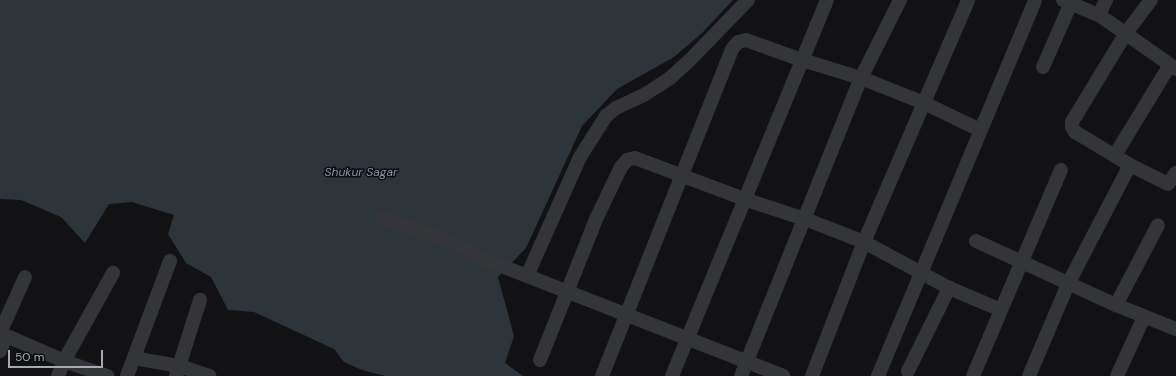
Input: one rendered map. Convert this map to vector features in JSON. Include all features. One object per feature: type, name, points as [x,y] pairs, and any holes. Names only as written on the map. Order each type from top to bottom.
[{"type":"street","points":[[527,276],[580,157],[606,116],[616,108],[644,95],[670,78],[690,61],[748,0]]},
{"type":"street","points":[[672,376],[827,0]]},
{"type":"street","points":[[741,376],[861,78],[900,0]]},
{"type":"street","points":[[812,376],[864,242],[968,0]]},
{"type":"street","points":[[878,376],[1035,0]]},
{"type":"street","points":[[1099,15],[1106,0]]},
{"type":"street","points":[[1151,0],[1126,33],[1072,122],[1072,127],[1075,132],[1130,165],[1173,182]]},
{"type":"street","points":[[1043,67],[1067,1],[1099,15],[1173,67],[1115,155]]},
{"type":"street","points":[[602,376],[732,49],[738,42],[746,40],[802,60],[861,78],[924,103],[980,130]]},
{"type":"street","points":[[540,360],[597,217],[621,167],[627,160],[635,158],[683,174],[744,199],[805,219],[864,242],[949,288],[1001,310]]},
{"type":"street","points":[[1029,376],[1068,284],[1130,165]]},
{"type":"street","points":[[973,376],[1061,170]]},
{"type":"street","points":[[381,218],[455,243],[486,260],[567,293],[783,376]]},
{"type":"street","points":[[1116,305],[1158,225]]},
{"type":"street","points":[[976,241],[1116,305],[1175,328]]},
{"type":"street","points":[[127,376],[170,261]]},
{"type":"street","points":[[58,376],[64,361],[113,273]]},
{"type":"street","points":[[0,350],[2,334],[25,277]]},
{"type":"street","points":[[908,371],[949,288]]},
{"type":"street","points":[[177,371],[200,300]]},
{"type":"street","points":[[1117,376],[1144,317]]},
{"type":"street","points":[[2,334],[64,361],[107,376]]},
{"type":"street","points":[[134,358],[177,371],[209,376]]},
{"type":"water","name":"Shukur Sagar","points":[[0,0],[733,0],[702,33],[674,57],[617,89],[582,126],[526,248],[498,277],[514,336],[505,363],[523,376],[385,376],[362,370],[344,362],[334,349],[254,312],[228,310],[211,277],[186,263],[168,234],[174,215],[132,202],[109,204],[85,243],[61,217],[21,200],[0,199]]}]
